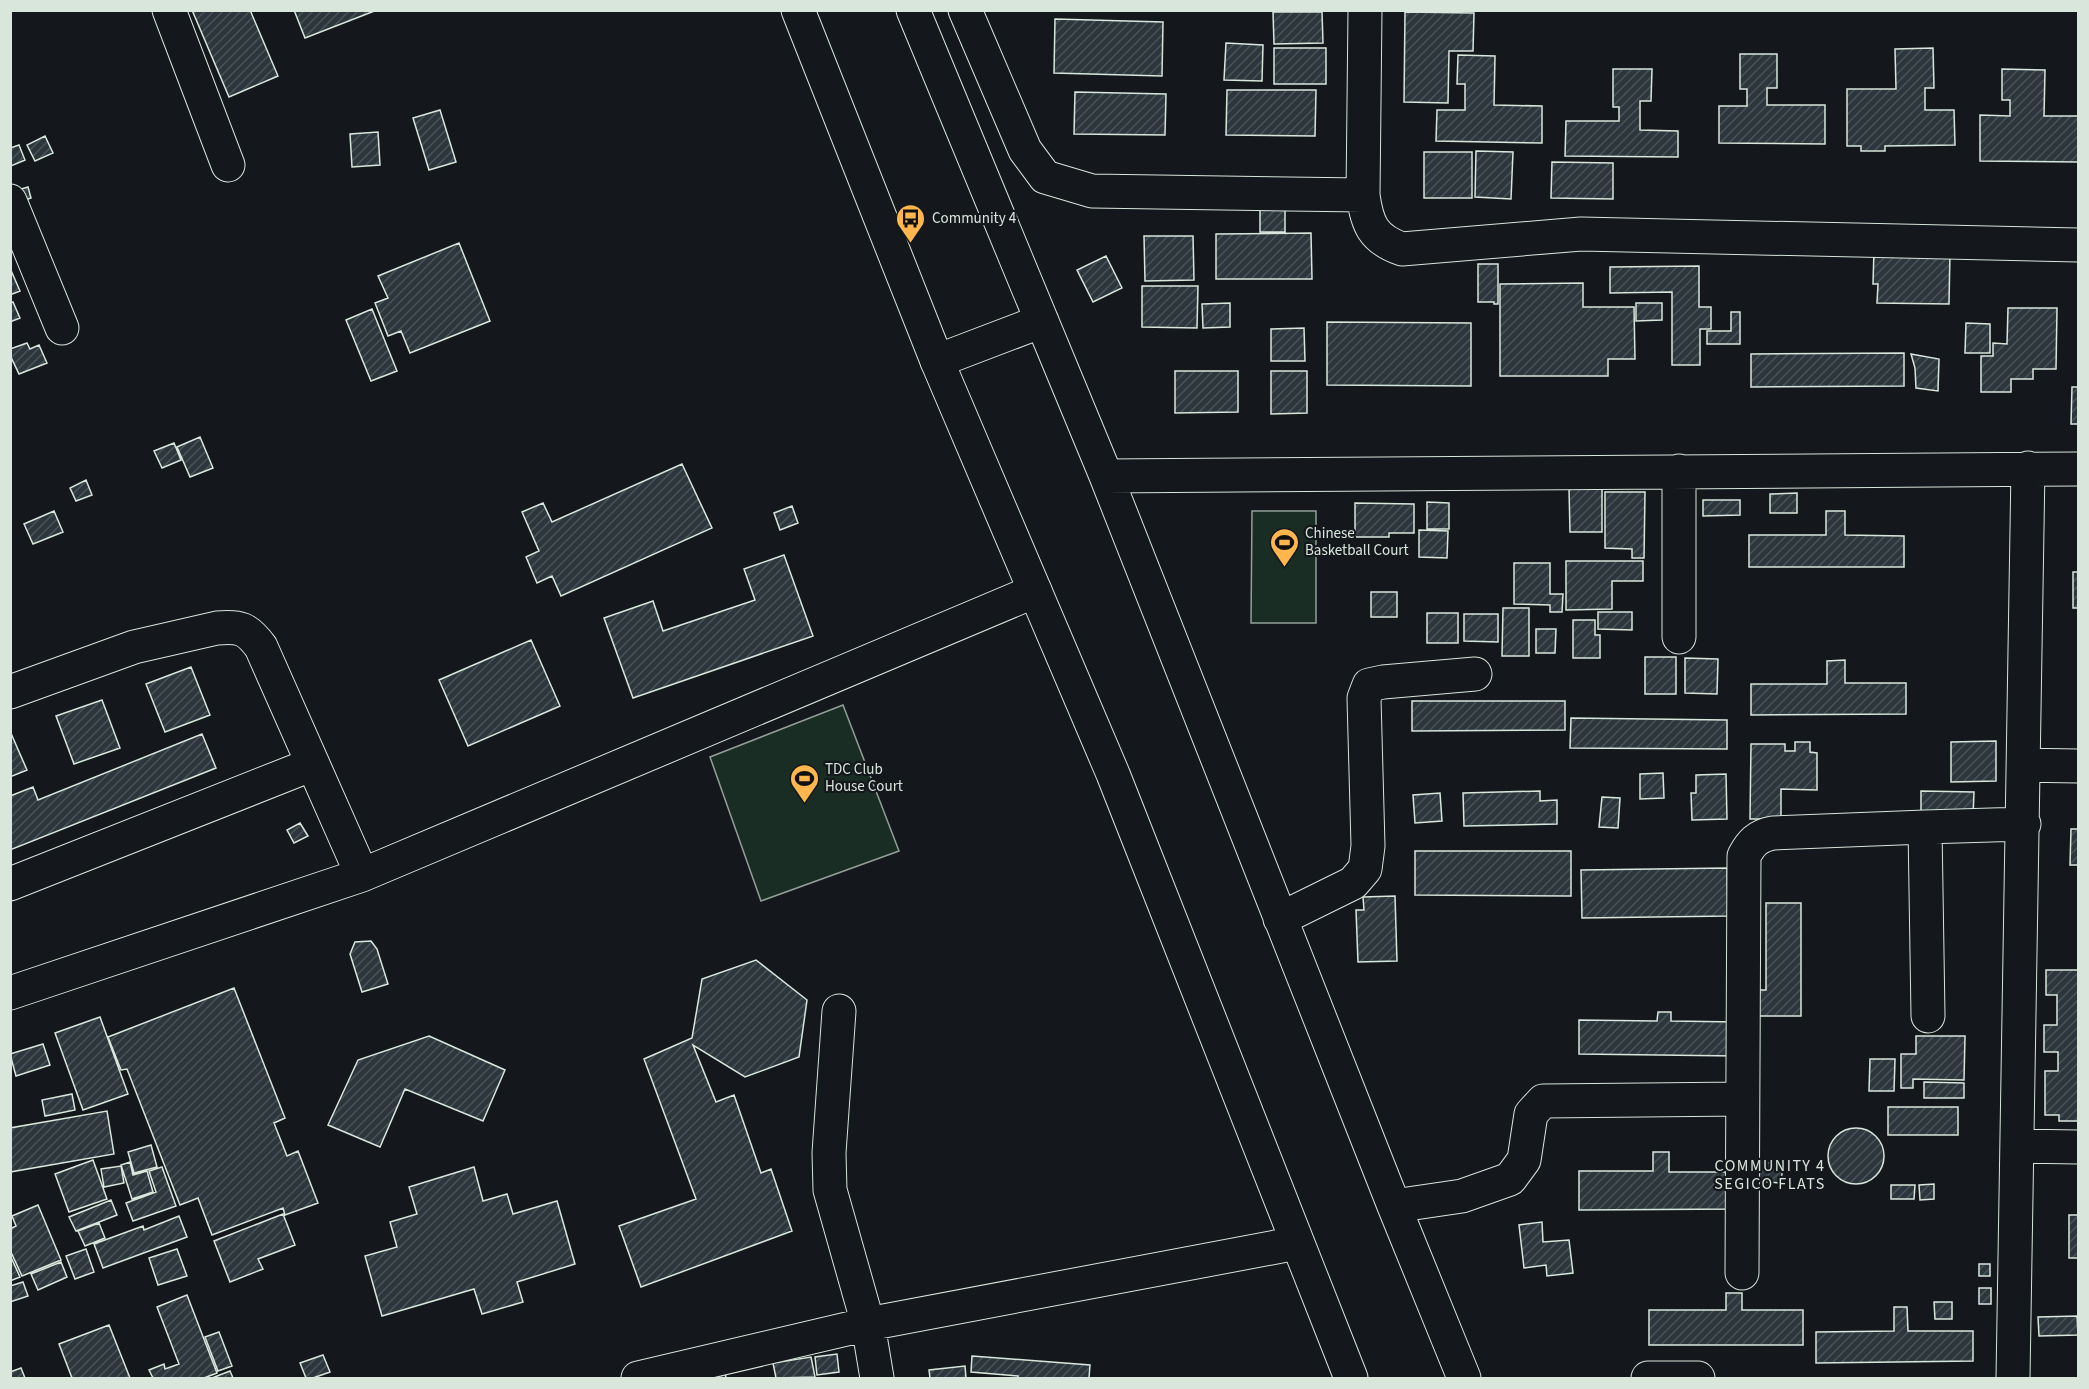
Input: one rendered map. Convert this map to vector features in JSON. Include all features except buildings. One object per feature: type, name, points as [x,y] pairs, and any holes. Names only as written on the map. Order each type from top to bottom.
[{"type":"street","points":[[169,10],[228,165]]},
{"type":"street","points":[[798,10],[937,360],[1117,785],[1351,1378]]},
{"type":"street","points":[[913,10],[1106,476],[1464,1378]]},
{"type":"street","points":[[965,10],[1025,150],[1045,177],[1092,191],[1363,195]]},
{"type":"street","points":[[1365,10],[1363,195],[1372,228],[1386,243],[1402,249],[1581,234],[2079,245]]},
{"type":"street","points":[[10,201],[62,328]]},
{"type":"street","points":[[937,360],[1042,321]]},
{"type":"street","points":[[2013,1378],[2024,824],[2028,468]]},
{"type":"street","points":[[1106,476],[2079,469]]},
{"type":"street","points":[[1679,471],[1679,637]]},
{"type":"street","points":[[10,993],[362,875],[1035,591]]},
{"type":"street","points":[[10,692],[134,647],[217,628],[243,628],[253,635],[261,647],[362,875]]},
{"type":"street","points":[[1280,919],[1353,883],[1365,869],[1368,846],[1364,698],[1369,685],[1476,674]]},
{"type":"street","points":[[10,884],[313,764]]},
{"type":"street","points":[[2024,765],[2079,766]]},
{"type":"street","points":[[1742,1273],[1744,856],[1750,845],[1760,835],[1773,833],[2024,824]]},
{"type":"street","points":[[1925,827],[1928,1016]]},
{"type":"street","points":[[839,1011],[829,1153],[830,1190],[868,1324],[877,1378]]},
{"type":"street","points":[[1394,1206],[1462,1196],[1510,1179],[1524,1160],[1531,1114],[1544,1101],[1742,1099]]},
{"type":"street","points":[[2018,1146],[2079,1147]]},
{"type":"street","points":[[638,1378],[868,1324],[1297,1244]]},
{"type":"street","points":[[1648,1378],[1698,1378]]},
{"type":"green space","name":"Chinese Basketball Court","points":[[1252,511],[1316,511],[1316,623],[1251,623]]},
{"type":"green space","name":"TDC Club House Court","points":[[843,705],[899,851],[761,901],[710,757]]},
{"type":"place","name":"Community 4","points":[[911,244]]},
{"type":"place","name":"Chinese Basketball Court","points":[[1284,568]]},
{"type":"place","name":"TDC Club House Court","points":[[804,804]]},
{"type":"district","name":"COMMUNITY 4 SEGICO FLATS","points":[[1770,1174]]}]
